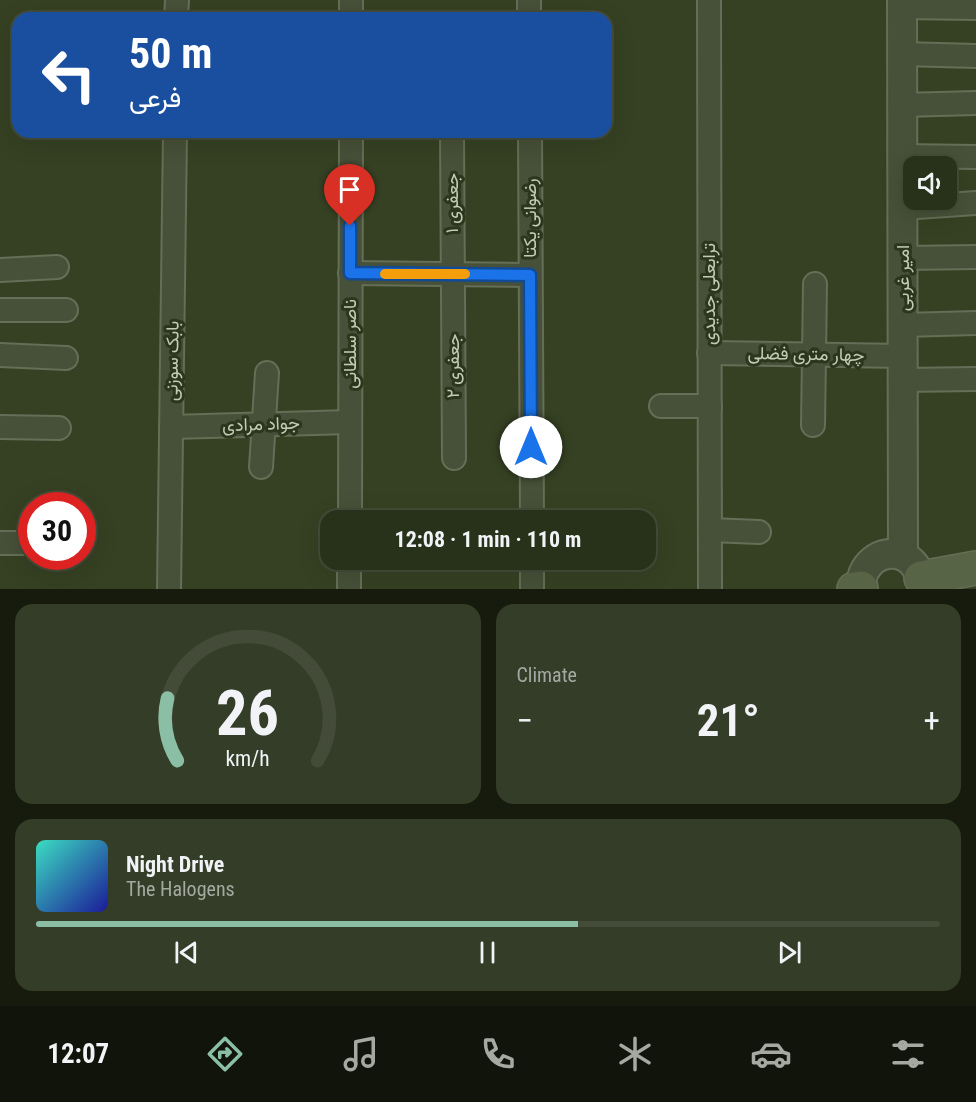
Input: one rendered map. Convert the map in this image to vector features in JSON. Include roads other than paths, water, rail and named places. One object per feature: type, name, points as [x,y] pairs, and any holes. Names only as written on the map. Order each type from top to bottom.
[{"type":"main road","points":[[915,574],[976,568]]},
{"type":"street","name":"ترابعلی جدیدی","points":[[709,0],[710,589]]},
{"type":"street","points":[[902,4],[976,8]]},
{"type":"street","name":"امیر غربی","points":[[902,4],[903,156]]},
{"type":"street","points":[[902,54],[976,56]]},
{"type":"street","points":[[902,105],[976,103]]},
{"type":"street","name":"بابک سوزنی","points":[[169,589],[175,138]]},
{"type":"street","name":"ناصر سلطانی","points":[[350,510],[351,138]]},
{"type":"street","name":"جعفری ۱","points":[[452,138],[453,274]]},
{"type":"street","name":"رضوانی یکتا","points":[[530,138],[532,510]]},
{"type":"street","points":[[957,157],[976,157]]},
{"type":"street","points":[[957,204],[976,203]]},
{"type":"street","name":"امیر غربی","points":[[903,210],[903,368],[915,574]]},
{"type":"street","points":[[903,258],[976,257]]},
{"type":"street","points":[[0,270],[57,267]]},
{"type":"street","points":[[350,273],[530,275]]},
{"type":"street","name":"جعفری ۲","points":[[453,274],[454,458]]},
{"type":"street","points":[[813,425],[814,284]]},
{"type":"street","points":[[0,310],[66,310]]},
{"type":"street","points":[[903,325],[976,324]]},
{"type":"street","name":"چهار متری فضلی","points":[[710,353],[814,354],[976,379]]},
{"type":"street","points":[[0,355],[66,358]]},
{"type":"street","points":[[261,467],[267,373]]},
{"type":"street","points":[[661,406],[710,406]]},
{"type":"street","name":"جواد مرادی","points":[[171,427],[350,422]]},
{"type":"street","points":[[0,427],[59,428]]},
{"type":"street","points":[[710,530],[759,532]]},
{"type":"street","points":[[0,543],[18,543]]},
{"type":"street","points":[[859,589],[863,572],[872,559],[887,553],[915,574]]},
{"type":"street","points":[[349,570],[349,589]]},
{"type":"street","points":[[532,570],[532,589]]}]
